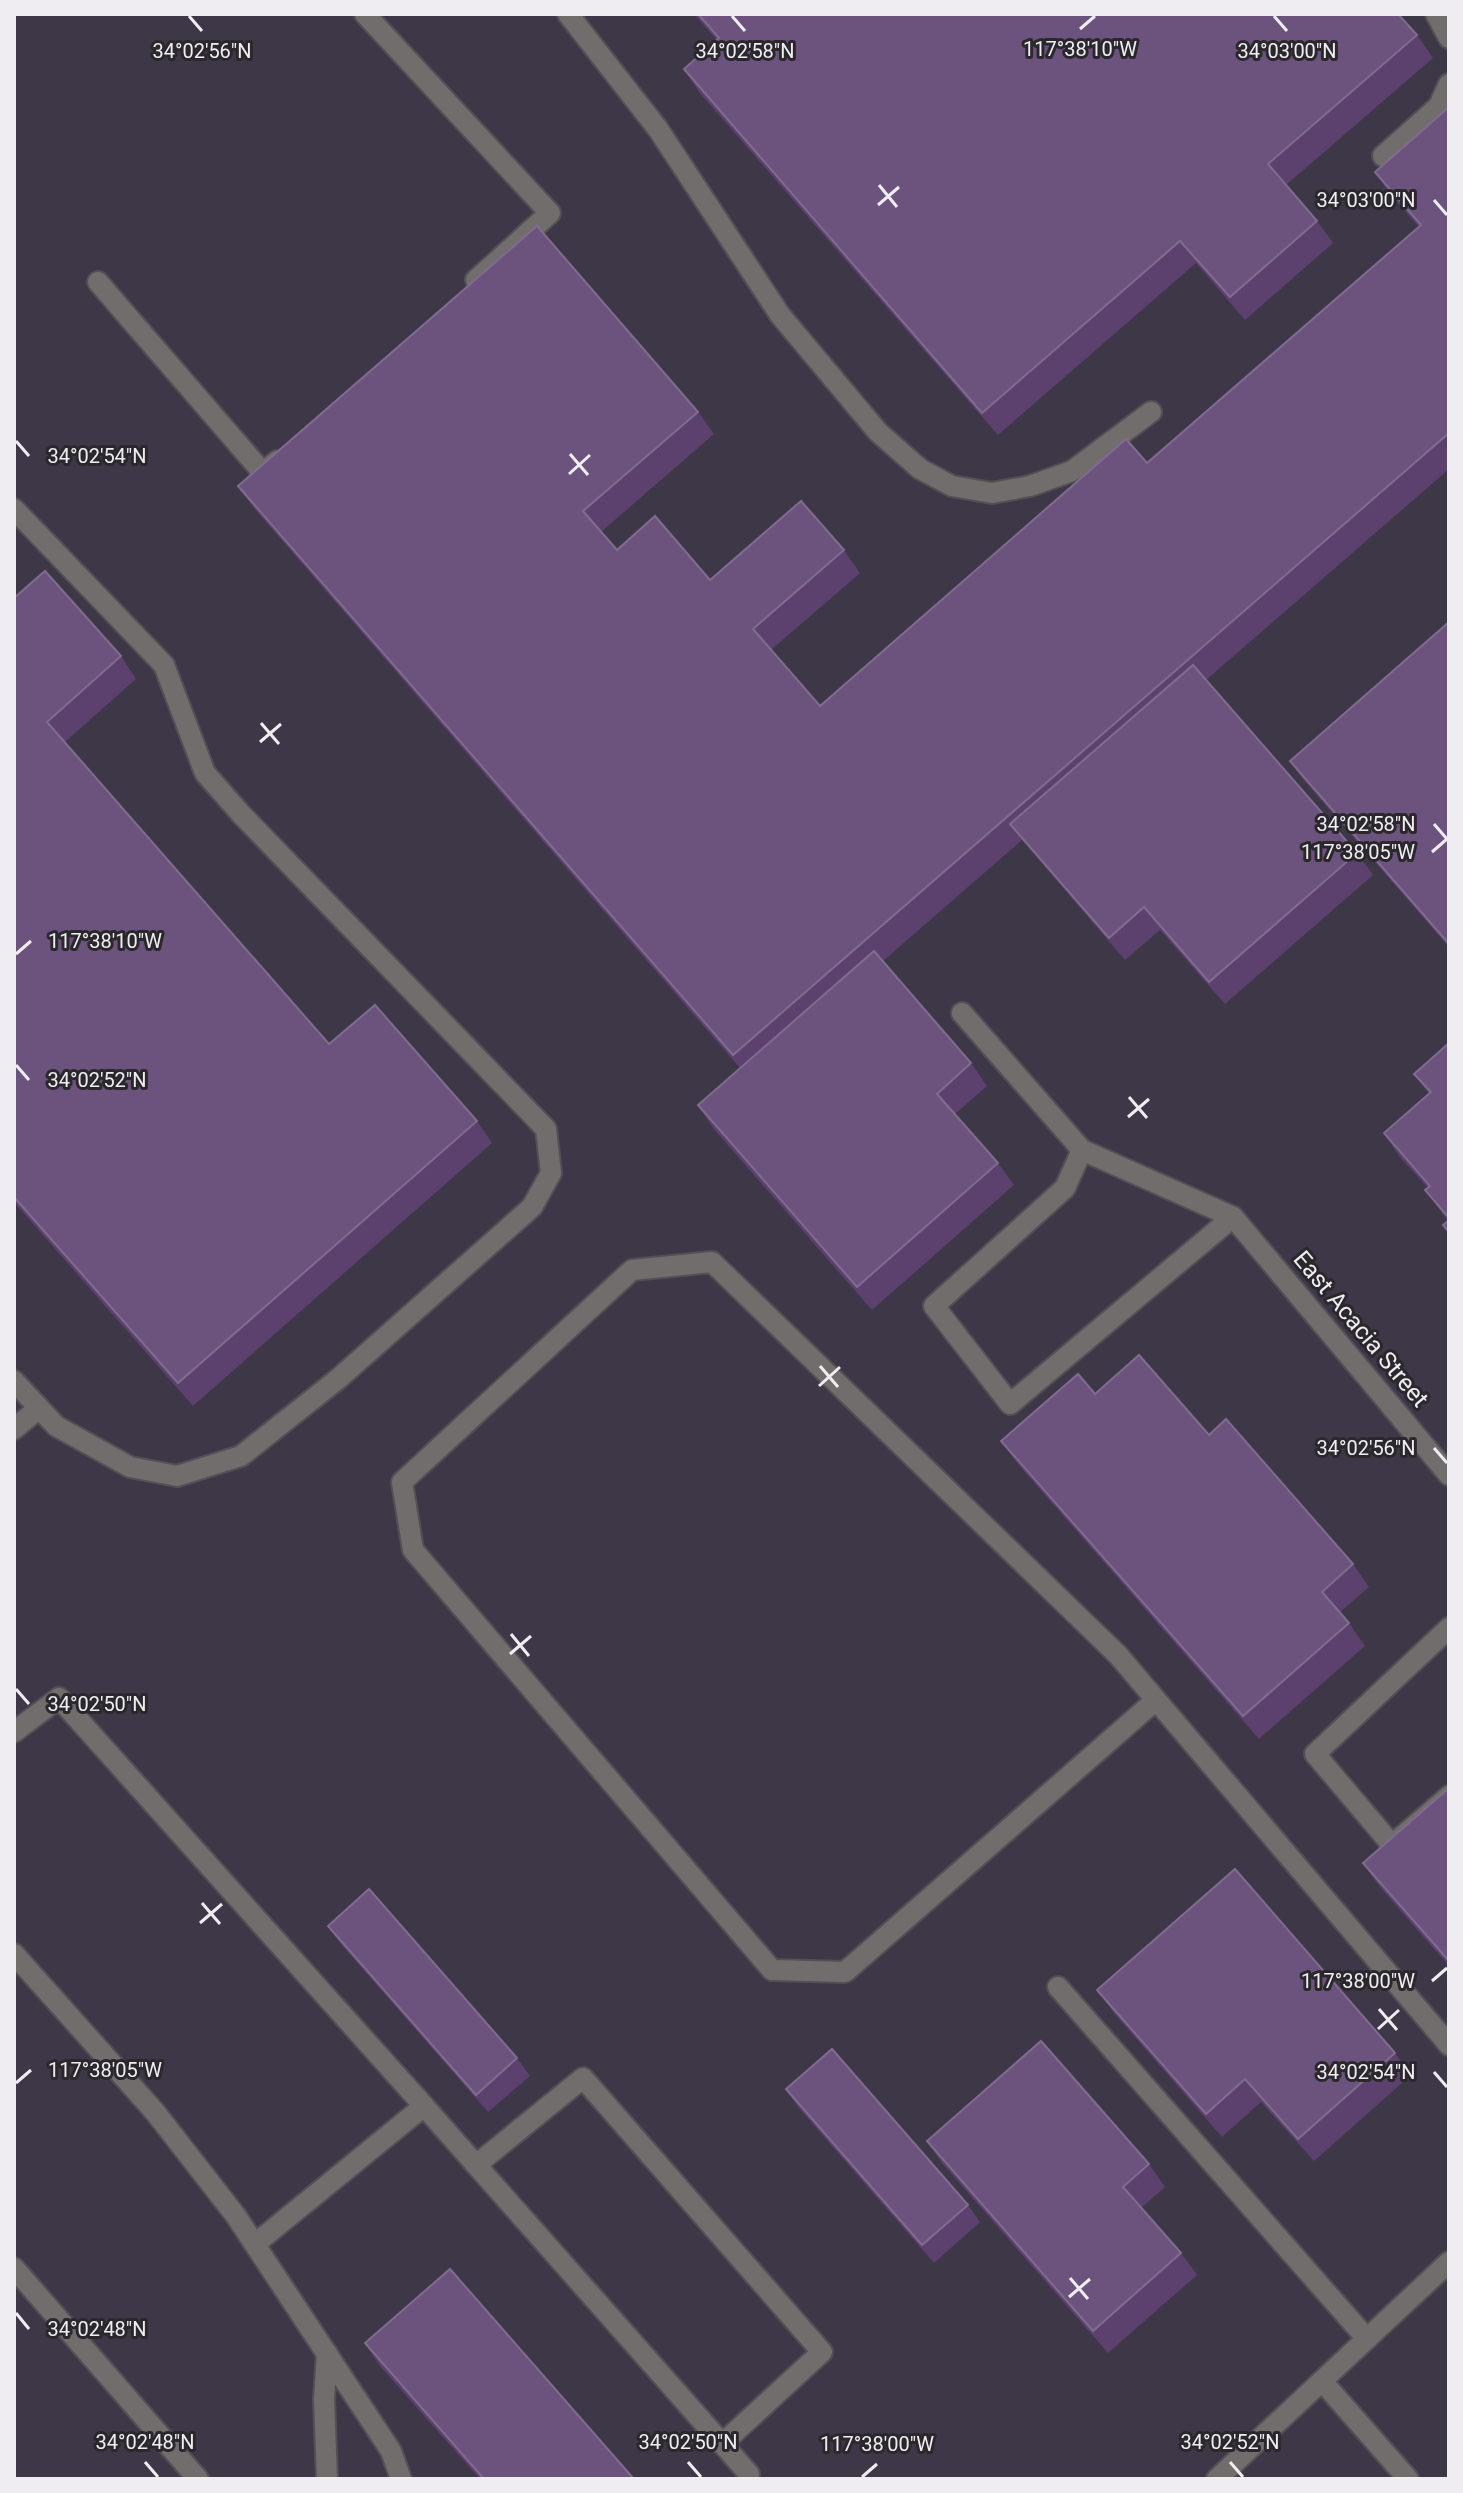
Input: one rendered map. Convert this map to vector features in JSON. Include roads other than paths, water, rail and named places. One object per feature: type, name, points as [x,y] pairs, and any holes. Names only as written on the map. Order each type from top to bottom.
[{"type":"street","points":[[365,14],[550,213],[458,296]]},
{"type":"street","points":[[568,14],[658,129],[780,315],[878,432],[920,469],[952,486],[992,493],[1030,486],[1072,471],[1151,412]]},
{"type":"street","points":[[1436,14],[1449,38]]},
{"type":"street","points":[[1383,156],[1439,106],[1449,84]]},
{"type":"street","points":[[98,282],[263,473],[286,452]]},
{"type":"street","points":[[14,509],[164,665],[205,773],[546,1129],[551,1173],[532,1207],[338,1379],[241,1456],[177,1476],[130,1467],[56,1426],[14,1381]]},
{"type":"street","points":[[962,1013],[1082,1150],[1233,1217],[1010,1404],[934,1306],[1065,1188],[1082,1150]]},
{"type":"street","name":"East Acacia Street","points":[[1233,1217],[1449,1475]]},
{"type":"street","points":[[1156,1700],[845,1972],[772,1970],[413,1550],[402,1482],[632,1270],[712,1262],[1118,1655],[1449,2045]]},
{"type":"street","points":[[14,1429],[39,1408]]},
{"type":"street","points":[[1449,1628],[1315,1754],[1392,1845],[1449,1796]]},
{"type":"street","points":[[14,1732],[59,1698],[749,2474]]},
{"type":"street","points":[[14,1954],[155,2112],[236,2216],[391,2451],[401,2479]]},
{"type":"street","points":[[1058,1987],[1367,2339]]},
{"type":"street","points":[[476,2165],[583,2078],[822,2352],[723,2443]]},
{"type":"street","points":[[255,2244],[424,2106]]},
{"type":"street","points":[[1217,2479],[1449,2262]]},
{"type":"street","points":[[14,2268],[198,2479]]},
{"type":"street","points":[[327,2353],[324,2399],[327,2479]]},
{"type":"street","points":[[1322,2381],[1408,2479]]}]
